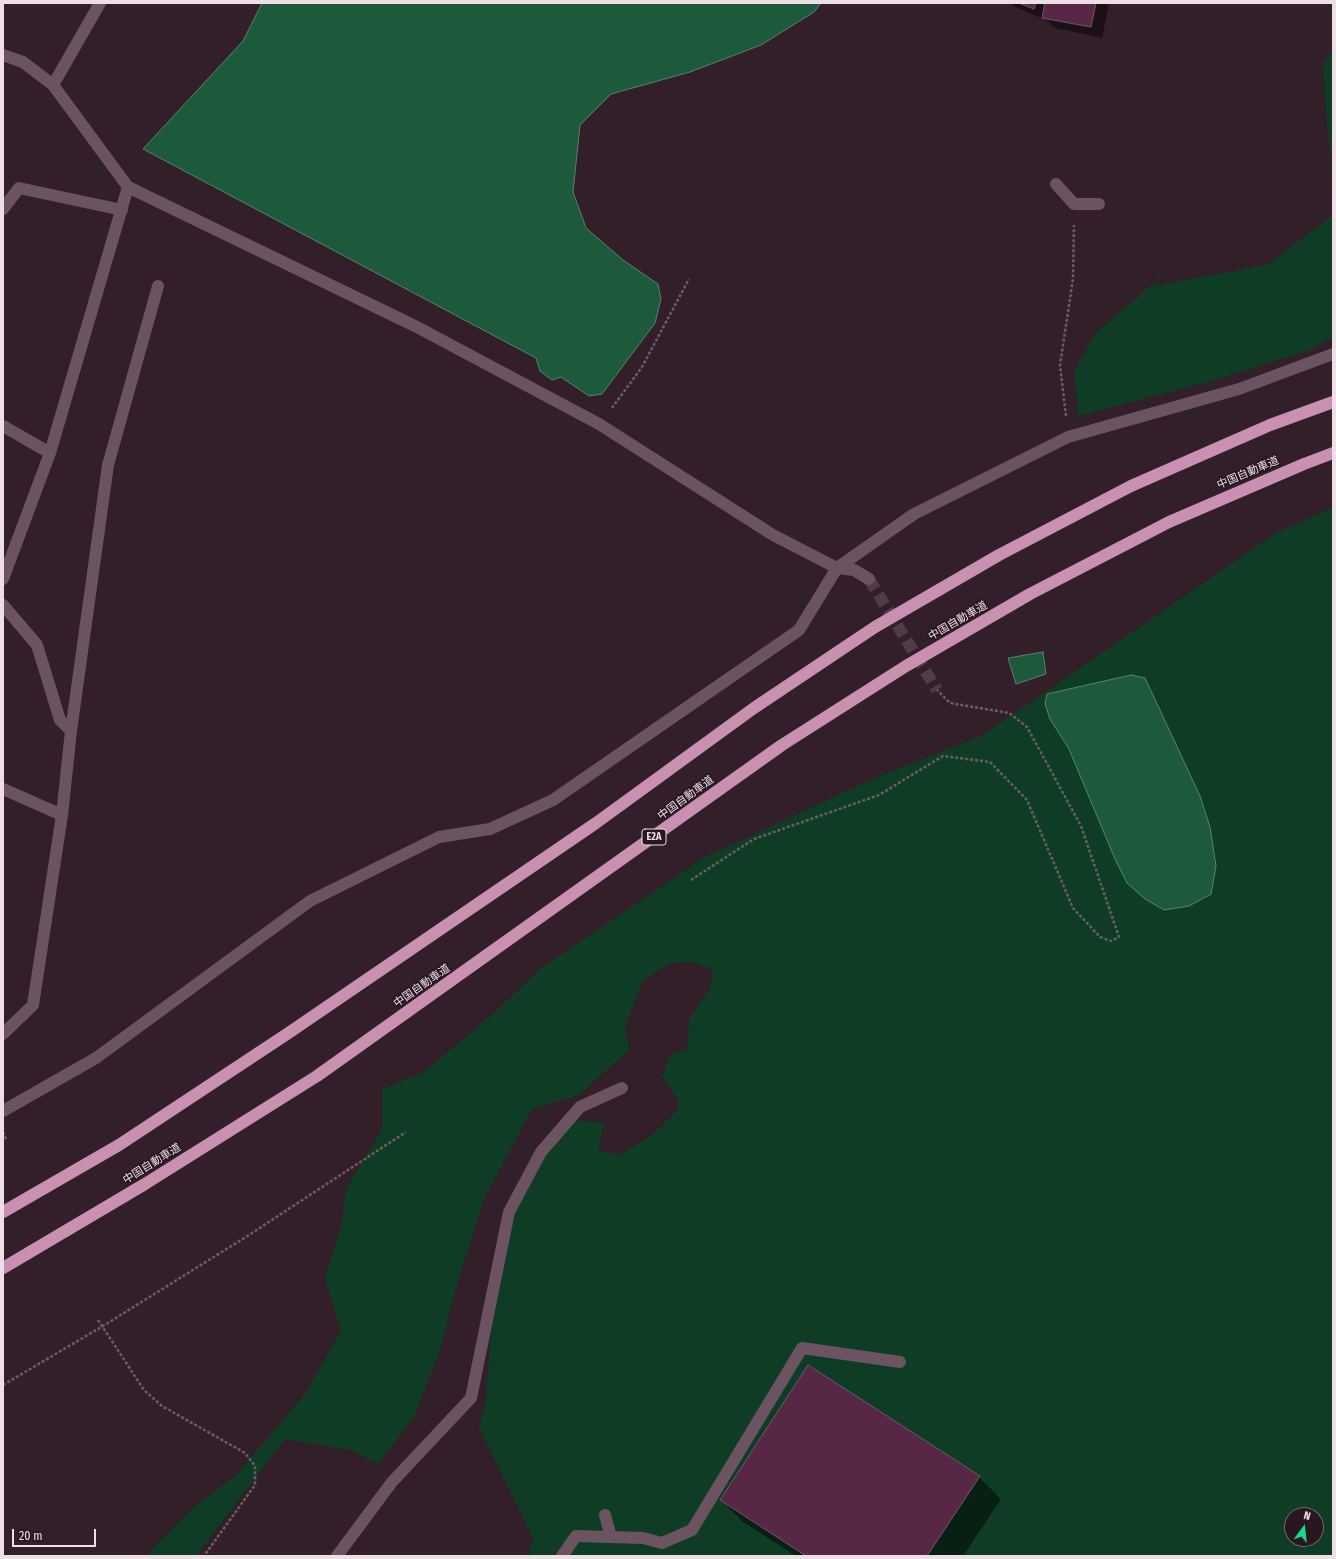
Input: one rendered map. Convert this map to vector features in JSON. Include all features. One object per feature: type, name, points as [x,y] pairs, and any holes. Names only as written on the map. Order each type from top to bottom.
[{"type":"highway","points":[[3,1212],[119,1144],[280,1038],[596,823],[754,708],[875,627],[999,555],[1131,486],[1270,425],[1333,402]]},
{"type":"highway","name":"中国自動車道","points":[[3,1268],[145,1184],[317,1076],[782,745],[906,666],[1030,594],[1169,522],[1333,453]]},
{"type":"street","points":[[53,85],[100,3]]},
{"type":"street","points":[[3,54],[23,62],[53,85],[128,187],[417,327],[599,424],[773,535],[837,568],[854,570],[869,579]]},
{"type":"street","points":[[1056,184],[1074,204],[1099,204]]},
{"type":"street","points":[[3,579],[50,453],[128,187]]},
{"type":"street","points":[[3,209],[19,188],[122,210]]},
{"type":"street","points":[[3,1034],[33,1006],[62,815],[71,731],[108,465],[158,286]]},
{"type":"street","points":[[3,1111],[96,1058],[310,901],[440,837],[490,829],[553,800],[799,630],[837,568],[914,514],[1068,437],[1238,389],[1333,354]]},
{"type":"street","points":[[3,426],[50,453]]},
{"type":"street","points":[[3,605],[37,645],[60,720],[71,731]]},
{"type":"street","points":[[3,789],[62,815]]},
{"type":"street","points":[[337,1556],[392,1482],[471,1398],[509,1212],[541,1152],[580,1107],[622,1088]]},
{"type":"street","points":[[562,1556],[576,1536],[643,1538],[662,1543],[692,1530],[802,1348],[900,1362]]},
{"type":"street","points":[[605,1515],[611,1537]]},
{"type":"path","points":[[1068,437],[1060,365],[1074,279],[1074,204]]},
{"type":"path","points":[[599,424],[642,367],[689,279]]},
{"type":"path","points":[[691,880],[754,839],[880,795],[942,756],[990,762],[1027,800],[1073,908],[1100,937],[1111,941],[1119,936],[1080,826],[1028,727],[1009,713],[950,703],[937,690]]},
{"type":"path","points":[[3,1132],[6,1139]]},
{"type":"path","points":[[3,1385],[103,1326],[249,1235],[406,1132]]},
{"type":"path","points":[[98,1320],[144,1390],[162,1406],[246,1453],[255,1466],[255,1485],[204,1556]]},
{"type":"shaded area","points":[[262,3],[821,3],[814,12],[761,45],[690,72],[611,94],[580,125],[573,192],[586,228],[623,260],[658,284],[661,299],[655,323],[602,394],[589,396],[561,377],[552,380],[540,371],[536,358],[143,149],[243,41]]},
{"type":"shaded area","points":[[1333,49],[1333,171],[1327,124],[1323,64]]},
{"type":"shaded area","points":[[1333,215],[1333,337],[1310,350],[1215,380],[1078,416],[1074,371],[1095,334],[1169,269],[1153,286],[1267,265]]},
{"type":"shaded area","points":[[1333,507],[1333,1556],[528,1556],[533,1538],[479,1428],[486,1400],[495,1274],[521,1182],[563,1120],[604,1123],[599,1150],[620,1155],[651,1136],[677,1111],[677,1098],[662,1076],[671,1054],[687,1049],[689,1020],[709,989],[714,976],[709,967],[693,962],[671,963],[643,980],[625,1026],[629,1050],[579,1095],[532,1109],[484,1199],[453,1298],[441,1348],[414,1417],[378,1464],[351,1450],[285,1439],[196,1556],[146,1556],[192,1509],[237,1474],[305,1394],[341,1331],[325,1278],[340,1230],[347,1187],[382,1130],[382,1089],[424,1072],[495,1012],[540,969],[705,857],[875,778],[983,735],[1276,533]]},
{"type":"shaded area","points":[[1043,652],[1046,674],[1016,684],[1008,658]]},
{"type":"shaded area","points":[[1131,675],[1145,678],[1200,796],[1210,827],[1216,866],[1211,894],[1189,906],[1164,910],[1145,899],[1127,883],[1115,859],[1069,749],[1050,719],[1045,704],[1047,694]]},
{"type":"building","points":[[1019,3],[1036,3],[1034,9]]},
{"type":"building","points":[[1045,3],[1096,3],[1091,27],[1042,18]]},
{"type":"building","points":[[808,1365],[980,1476],[927,1556],[806,1556],[720,1500]]},
{"type":"tunnel","points":[[869,579],[937,690]]}]
